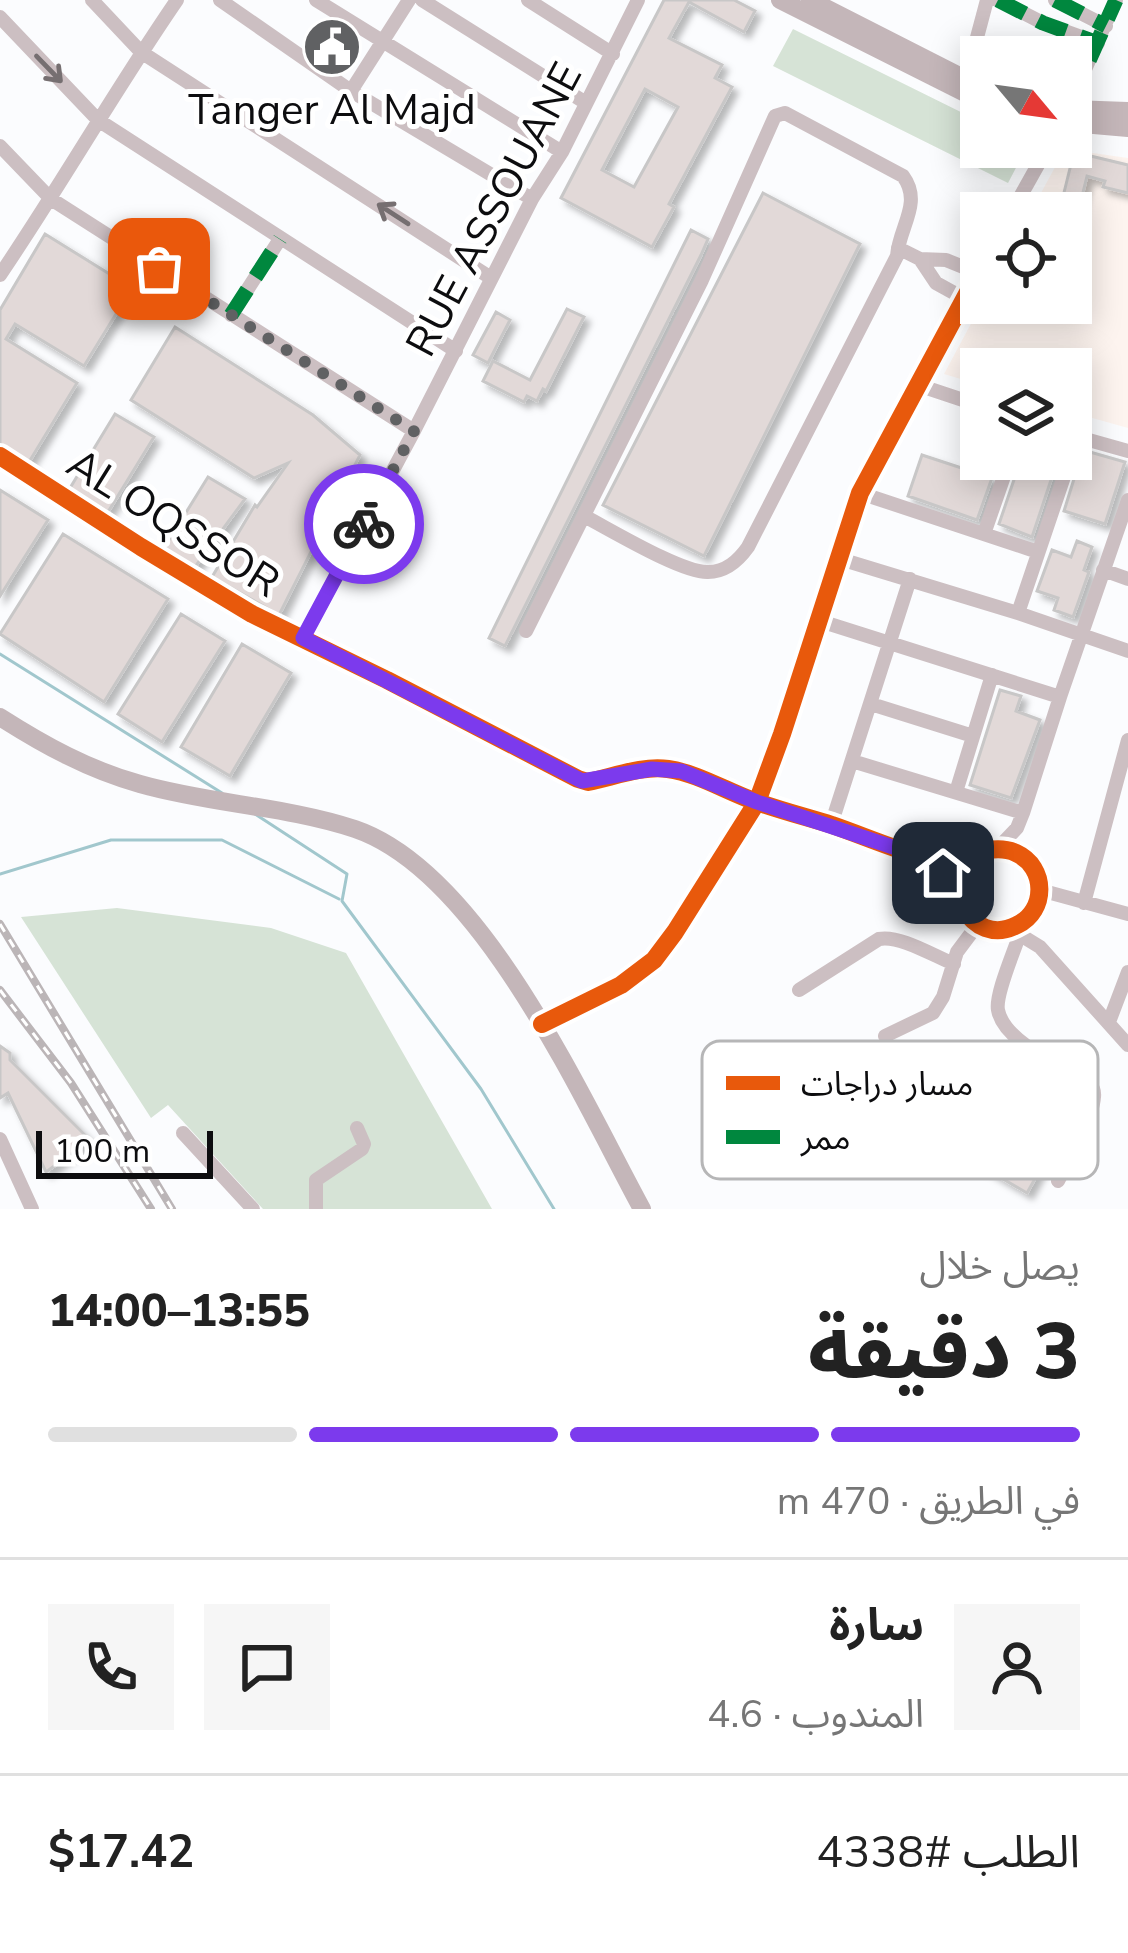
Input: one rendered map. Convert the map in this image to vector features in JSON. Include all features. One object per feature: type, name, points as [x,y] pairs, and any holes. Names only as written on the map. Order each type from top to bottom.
[{"type":"main road","points":[[780,0],[960,90]]},
{"type":"main road","points":[[810,0],[960,77]]},
{"type":"main road","points":[[1092,107],[1128,111]]},
{"type":"main road","points":[[1092,125],[1128,128]]},
{"type":"main road","points":[[0,717],[89,767],[143,785],[347,827],[375,838],[428,873],[456,902],[518,985],[642,1209]]},
{"type":"street","points":[[92,0],[141,52],[491,278]]},
{"type":"street","points":[[2,268],[177,0]]},
{"type":"street","points":[[220,0],[351,91],[532,199]]},
{"type":"street","points":[[316,0],[562,152]]},
{"type":"street","points":[[351,91],[409,0]]},
{"type":"street","points":[[422,0],[586,103]]},
{"type":"street","points":[[528,0],[613,54]]},
{"type":"street","name":"RUE ASSOUANE","points":[[303,638],[638,0]]},
{"type":"street","points":[[977,36],[987,0]]},
{"type":"street","points":[[998,0],[1042,23],[1098,43]]},
{"type":"street","points":[[1055,0],[1106,26]]},
{"type":"street","points":[[1092,57],[1116,0]]},
{"type":"street","points":[[0,17],[98,120],[456,351]]},
{"type":"street","points":[[526,632],[711,261],[775,116],[785,113],[903,176],[913,198],[897,256],[738,560],[718,571],[697,572],[584,516]]},
{"type":"street","points":[[0,146],[51,199],[414,431]]},
{"type":"street","points":[[231,315],[280,239]]},
{"type":"street","points":[[898,248],[920,259],[960,265]]},
{"type":"street","points":[[920,259],[937,283],[960,296]]},
{"type":"street","points":[[542,1024],[621,985],[654,960],[757,802],[860,493],[960,306]]},
{"type":"street","points":[[918,385],[960,399]]},
{"type":"street","points":[[1092,441],[1128,452]]},
{"type":"street","name":"AL OQSSOR","points":[[0,455],[252,614],[582,781],[670,769],[932,860],[990,851]]},
{"type":"street","points":[[984,534],[1003,480]]},
{"type":"street","points":[[1018,613],[1063,480]]},
{"type":"street","points":[[860,493],[1038,552]]},
{"type":"street","points":[[960,897],[964,871],[1020,821],[1128,500]]},
{"type":"street","points":[[837,558],[1128,651]]},
{"type":"street","points":[[1103,570],[1128,580]]},
{"type":"street","points":[[831,825],[910,579]]},
{"type":"street","points":[[817,620],[1060,697]]},
{"type":"street","points":[[956,792],[992,675]]},
{"type":"street","points":[[871,704],[973,736]]},
{"type":"street","points":[[1084,903],[1122,786],[1128,740]]},
{"type":"street","points":[[851,761],[956,792],[1020,821]]},
{"type":"street","points":[[1019,1041],[998,1010],[1015,932],[1032,913],[1040,890],[1020,821]]},
{"type":"street","points":[[990,851],[1014,851],[1028,861]]},
{"type":"street","points":[[932,860],[970,917],[989,929],[1015,932],[1040,947],[1128,1046]]},
{"type":"street","points":[[1040,890],[1128,914]]},
{"type":"street","points":[[1032,913],[1040,947]]},
{"type":"street","points":[[885,1036],[933,1013],[957,952],[978,924]]},
{"type":"street","points":[[799,989],[879,939],[893,936],[953,964]]},
{"type":"street","points":[[1112,1025],[1128,972]]},
{"type":"street","points":[[1112,1025],[1128,1018]]},
{"type":"street","points":[[316,1209],[316,1180],[362,1149],[357,1127]]},
{"type":"street","points":[[183,1133],[253,1209]]},
{"type":"street","points":[[0,1139],[32,1209]]},
{"type":"shaded area","points":[[1092,153],[1128,158],[1128,428],[1092,418],[1092,348],[960,348],[960,379],[944,374],[971,324],[1092,324],[1092,192],[1041,192],[1055,168],[1092,168]]},
{"type":"green space","points":[[793,29],[960,112],[960,159],[773,66]]},
{"type":"green space","points":[[978,168],[1016,168],[1008,183]]},
{"type":"green space","points":[[117,908],[271,928],[346,953],[492,1209],[263,1209],[168,1105],[151,1118],[21,917]]},
{"type":"building","points":[[664,0],[734,0],[755,11],[744,32],[689,2],[669,38],[722,65],[715,78],[732,87],[669,204],[674,207],[652,247],[561,198]],"holes":[[[645,89],[678,107],[634,187],[602,170]]]},
{"type":"building","points":[[1092,156],[1128,165],[1128,193],[1103,187],[1105,181],[1087,176],[1083,192],[1064,192],[1070,168],[1092,168]]},
{"type":"building","points":[[763,193],[860,244],[704,556],[603,505]]},
{"type":"building","points":[[691,230],[708,239],[701,255],[505,646],[489,638]]},
{"type":"building","points":[[45,234],[132,288],[84,366],[15,324],[6,339],[77,383],[29,462],[0,445],[0,310]]},
{"type":"building","points":[[567,309],[584,317],[537,401],[527,396],[524,402],[483,381],[493,361],[530,380]]},
{"type":"building","points":[[496,312],[510,320],[488,363],[473,355]]},
{"type":"building","points":[[175,327],[313,415],[360,455],[279,615],[212,577],[255,505],[288,463],[254,478],[131,400]]},
{"type":"building","points":[[115,414],[154,437],[108,512],[70,488]]},
{"type":"building","points":[[1092,453],[1125,462],[1105,524],[1064,511],[1074,480],[1092,480]]},
{"type":"building","points":[[922,455],[960,467],[960,480],[991,480],[977,520],[908,496]]},
{"type":"building","points":[[208,477],[245,499],[195,567],[164,548]]},
{"type":"building","points":[[1014,480],[1051,480],[1032,537],[999,524]]},
{"type":"building","points":[[0,490],[48,520],[0,596]]},
{"type":"building","points":[[63,534],[168,599],[104,702],[0,634]]},
{"type":"building","points":[[1077,541],[1092,547],[1084,570],[1089,572],[1073,617],[1054,610],[1058,598],[1037,591],[1052,550],[1071,557]]},
{"type":"building","points":[[181,614],[225,641],[162,742],[118,714]]},
{"type":"building","points":[[242,644],[291,673],[230,776],[181,747]]},
{"type":"building","points":[[1000,690],[1021,696],[1016,711],[1040,720],[1011,798],[970,785]]},
{"type":"building","points":[[0,1046],[90,1140],[46,1172],[8,1093],[0,1098]]},
{"type":"building","points":[[1003,1179],[1035,1179],[1027,1193]]},
{"type":"waterway","points":[[0,654],[222,793]]},
{"type":"waterway","points":[[255,814],[347,874],[342,901],[481,1089],[554,1209]]},
{"type":"waterway","points":[[0,874],[111,840],[222,840],[339,899]]},
{"type":"railway","points":[[0,924],[172,1209]]},
{"type":"railway","points":[[0,990],[71,1083],[151,1209]]},
{"type":"marked path","points":[[998,0],[1098,43]]},
{"type":"marked path","points":[[1055,0],[1106,26]]},
{"type":"marked path","points":[[1092,54],[1116,0]]},
{"type":"marked path","points":[[231,315],[280,239]]},
{"type":"cycle path","points":[[542,1024],[621,985],[654,960],[757,802],[860,493],[960,307]]},
{"type":"cycle path","points":[[0,456],[252,614],[578,779],[588,782],[638,770],[668,769],[927,858],[949,859],[994,849],[1016,853],[1033,868],[1039,889],[1034,910],[1017,925],[986,928],[965,909],[961,880],[968,865],[982,853]]},
{"type":"way so far","points":[[159,269],[414,431],[364,524]]},
{"type":"place","name":"Tanger Al Majd","points":[[332,47]]},
{"type":"route","points":[[364,524],[303,638],[582,781],[661,768],[681,771],[757,802],[932,860],[943,873]]}]
